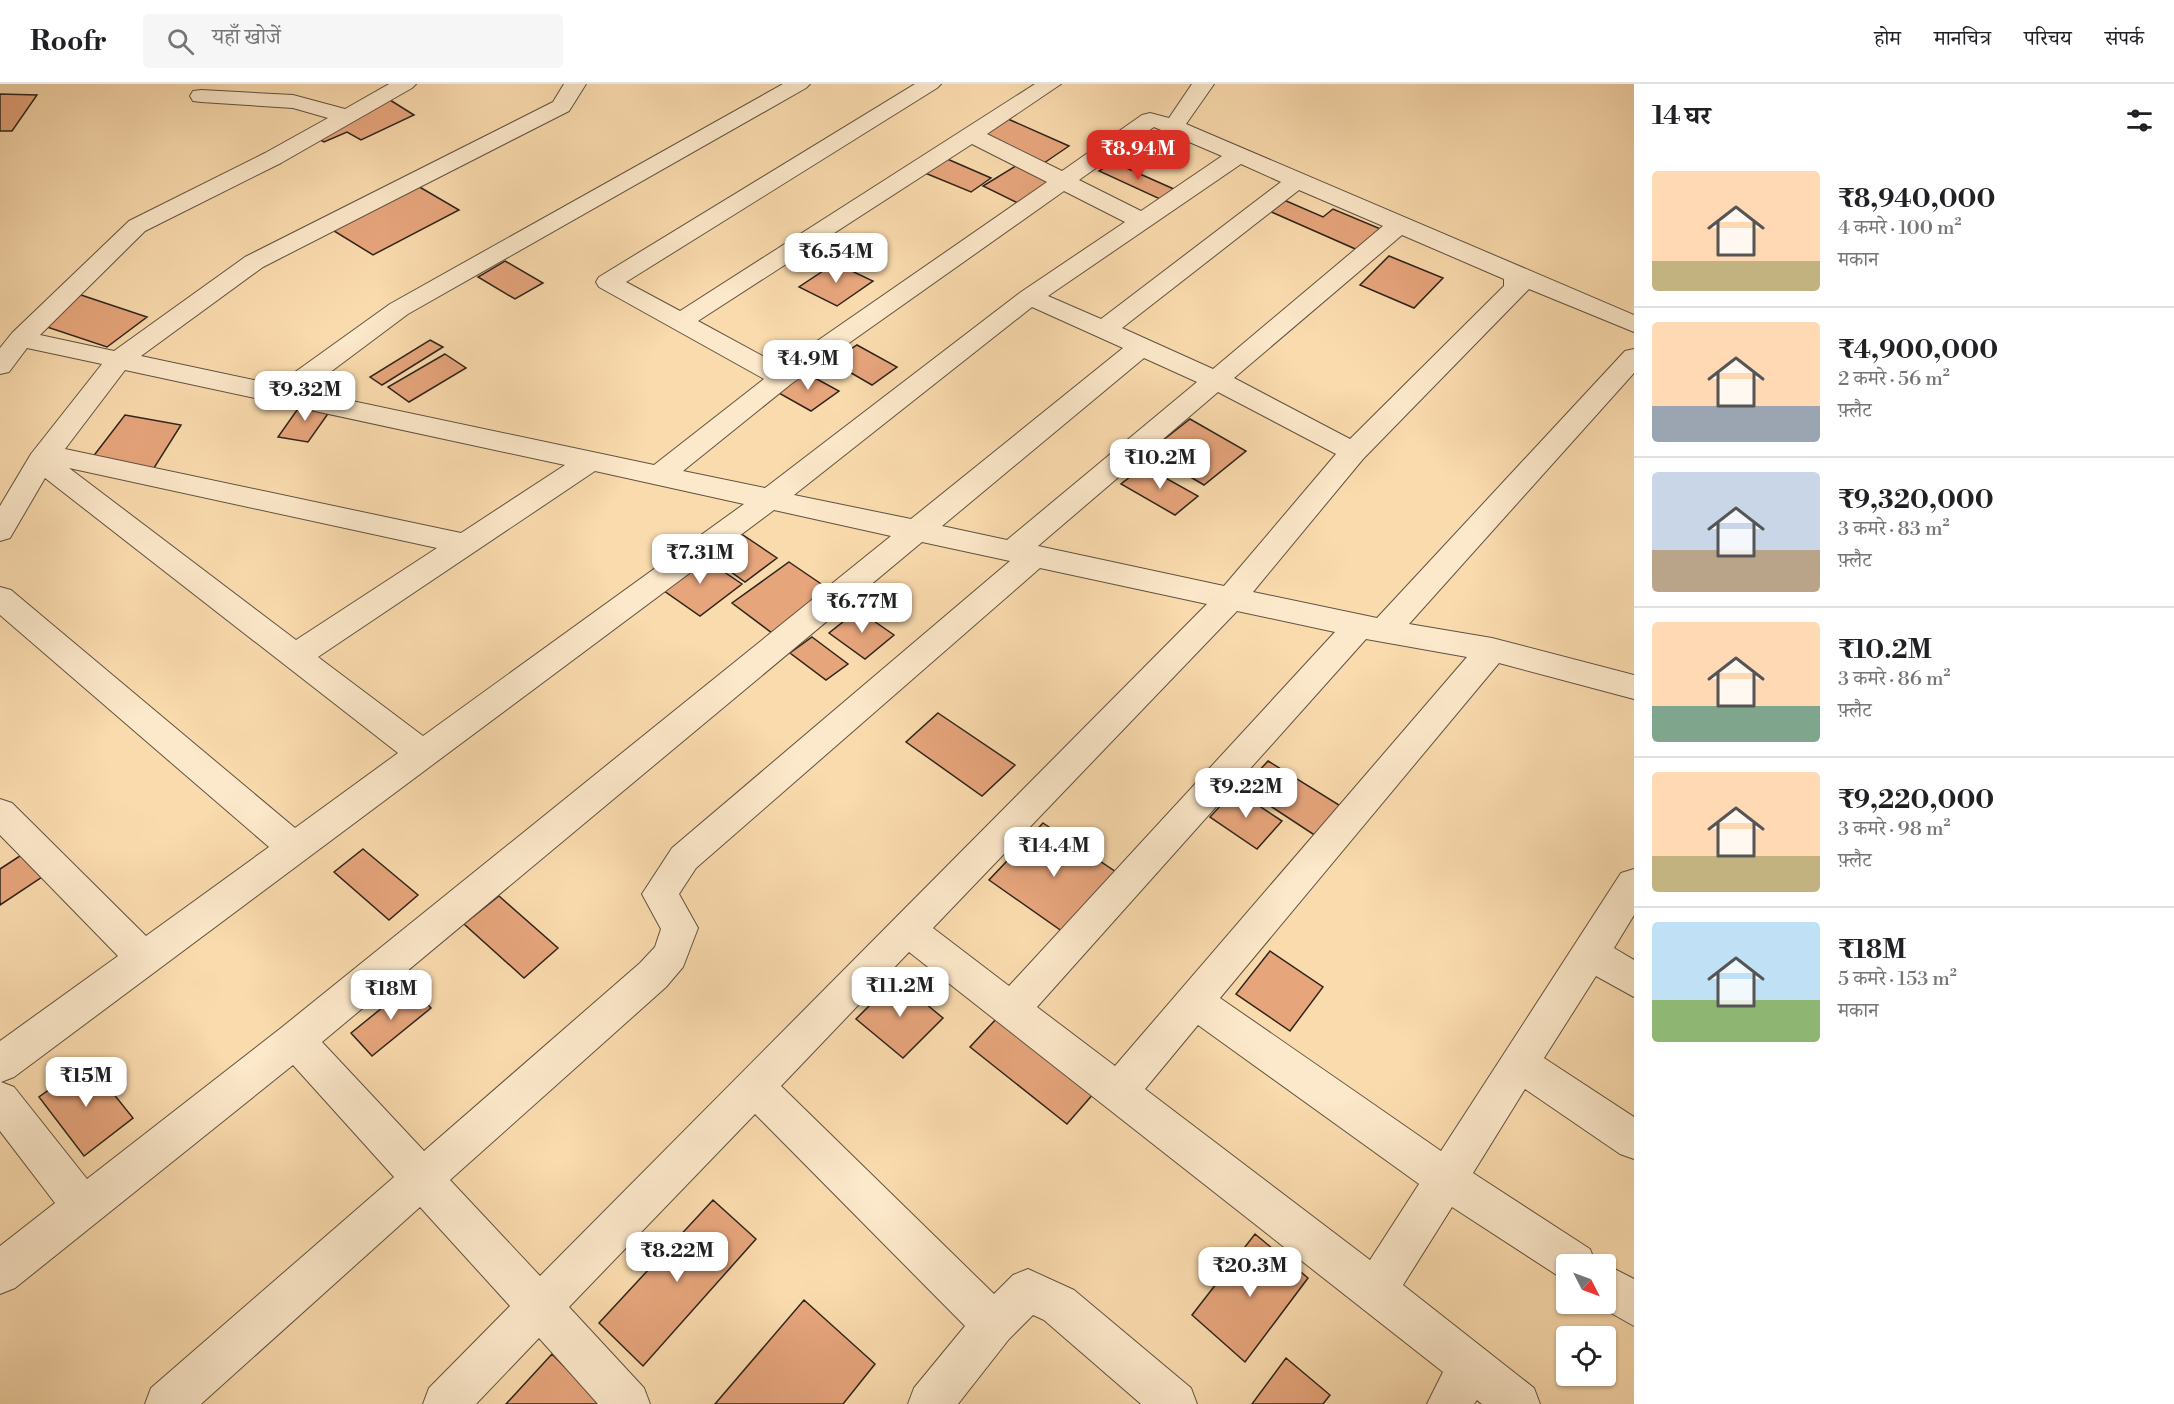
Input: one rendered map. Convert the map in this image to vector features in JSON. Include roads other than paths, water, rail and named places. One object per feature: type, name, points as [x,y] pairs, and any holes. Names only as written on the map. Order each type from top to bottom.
[{"type":"street","points":[[0,366],[21,339],[136,226],[273,158],[405,84]]},
{"type":"street","points":[[0,531],[44,458],[119,360],[254,262],[561,106],[575,84]]},
{"type":"street","points":[[282,395],[399,309],[799,84]]},
{"type":"street","points":[[782,378],[608,282],[930,84]]},
{"type":"street","points":[[680,322],[1050,84]]},
{"type":"street","points":[[1173,127],[1203,84]]},
{"type":"street","points":[[201,96],[304,101],[345,117]]},
{"type":"street","points":[[659,476],[782,378],[1065,182],[1150,120],[1173,127],[1634,324]]},
{"type":"street","points":[[972,135],[1140,220]]},
{"type":"street","points":[[0,1064],[770,500],[1030,297],[1140,220],[1238,156]]},
{"type":"street","points":[[1105,329],[1296,181]]},
{"type":"street","points":[[167,1404],[654,975],[670,956],[680,928],[660,894],[684,858],[1218,381],[1399,225]]},
{"type":"street","points":[[445,1404],[1231,598],[1353,452],[1517,288],[1516,275]]},
{"type":"street","points":[[1030,297],[1218,381],[1353,452]]},
{"type":"street","points":[[21,339],[1372,628],[1492,650],[1634,687]]},
{"type":"street","points":[[0,1274],[295,1040],[1142,346]]},
{"type":"street","points":[[1011,1010],[1372,628],[1634,357]]},
{"type":"street","points":[[44,458],[466,544]]},
{"type":"street","points":[[44,458],[423,754]]},
{"type":"street","points":[[296,656],[591,461]]},
{"type":"street","points":[[0,598],[294,848]]},
{"type":"street","points":[[1117,1092],[1492,650]]},
{"type":"street","points":[[0,813],[144,958]]},
{"type":"street","points":[[1375,1290],[1634,884]]},
{"type":"street","points":[[908,930],[1375,1290],[1460,1386],[1518,1404]]},
{"type":"street","points":[[1591,953],[1634,980]]},
{"type":"street","points":[[1195,1001],[1446,1179],[1560,1254]]},
{"type":"street","points":[[295,1040],[628,1404]]},
{"type":"street","points":[[1520,1064],[1634,1140]]},
{"type":"street","points":[[754,1087],[994,1324]]},
{"type":"street","points":[[0,1100],[83,1206]]},
{"type":"street","points":[[930,1404],[994,1324],[1028,1290],[1059,1305],[1175,1404]]},
{"type":"street","points":[[1616,1292],[1634,1304]]}]
